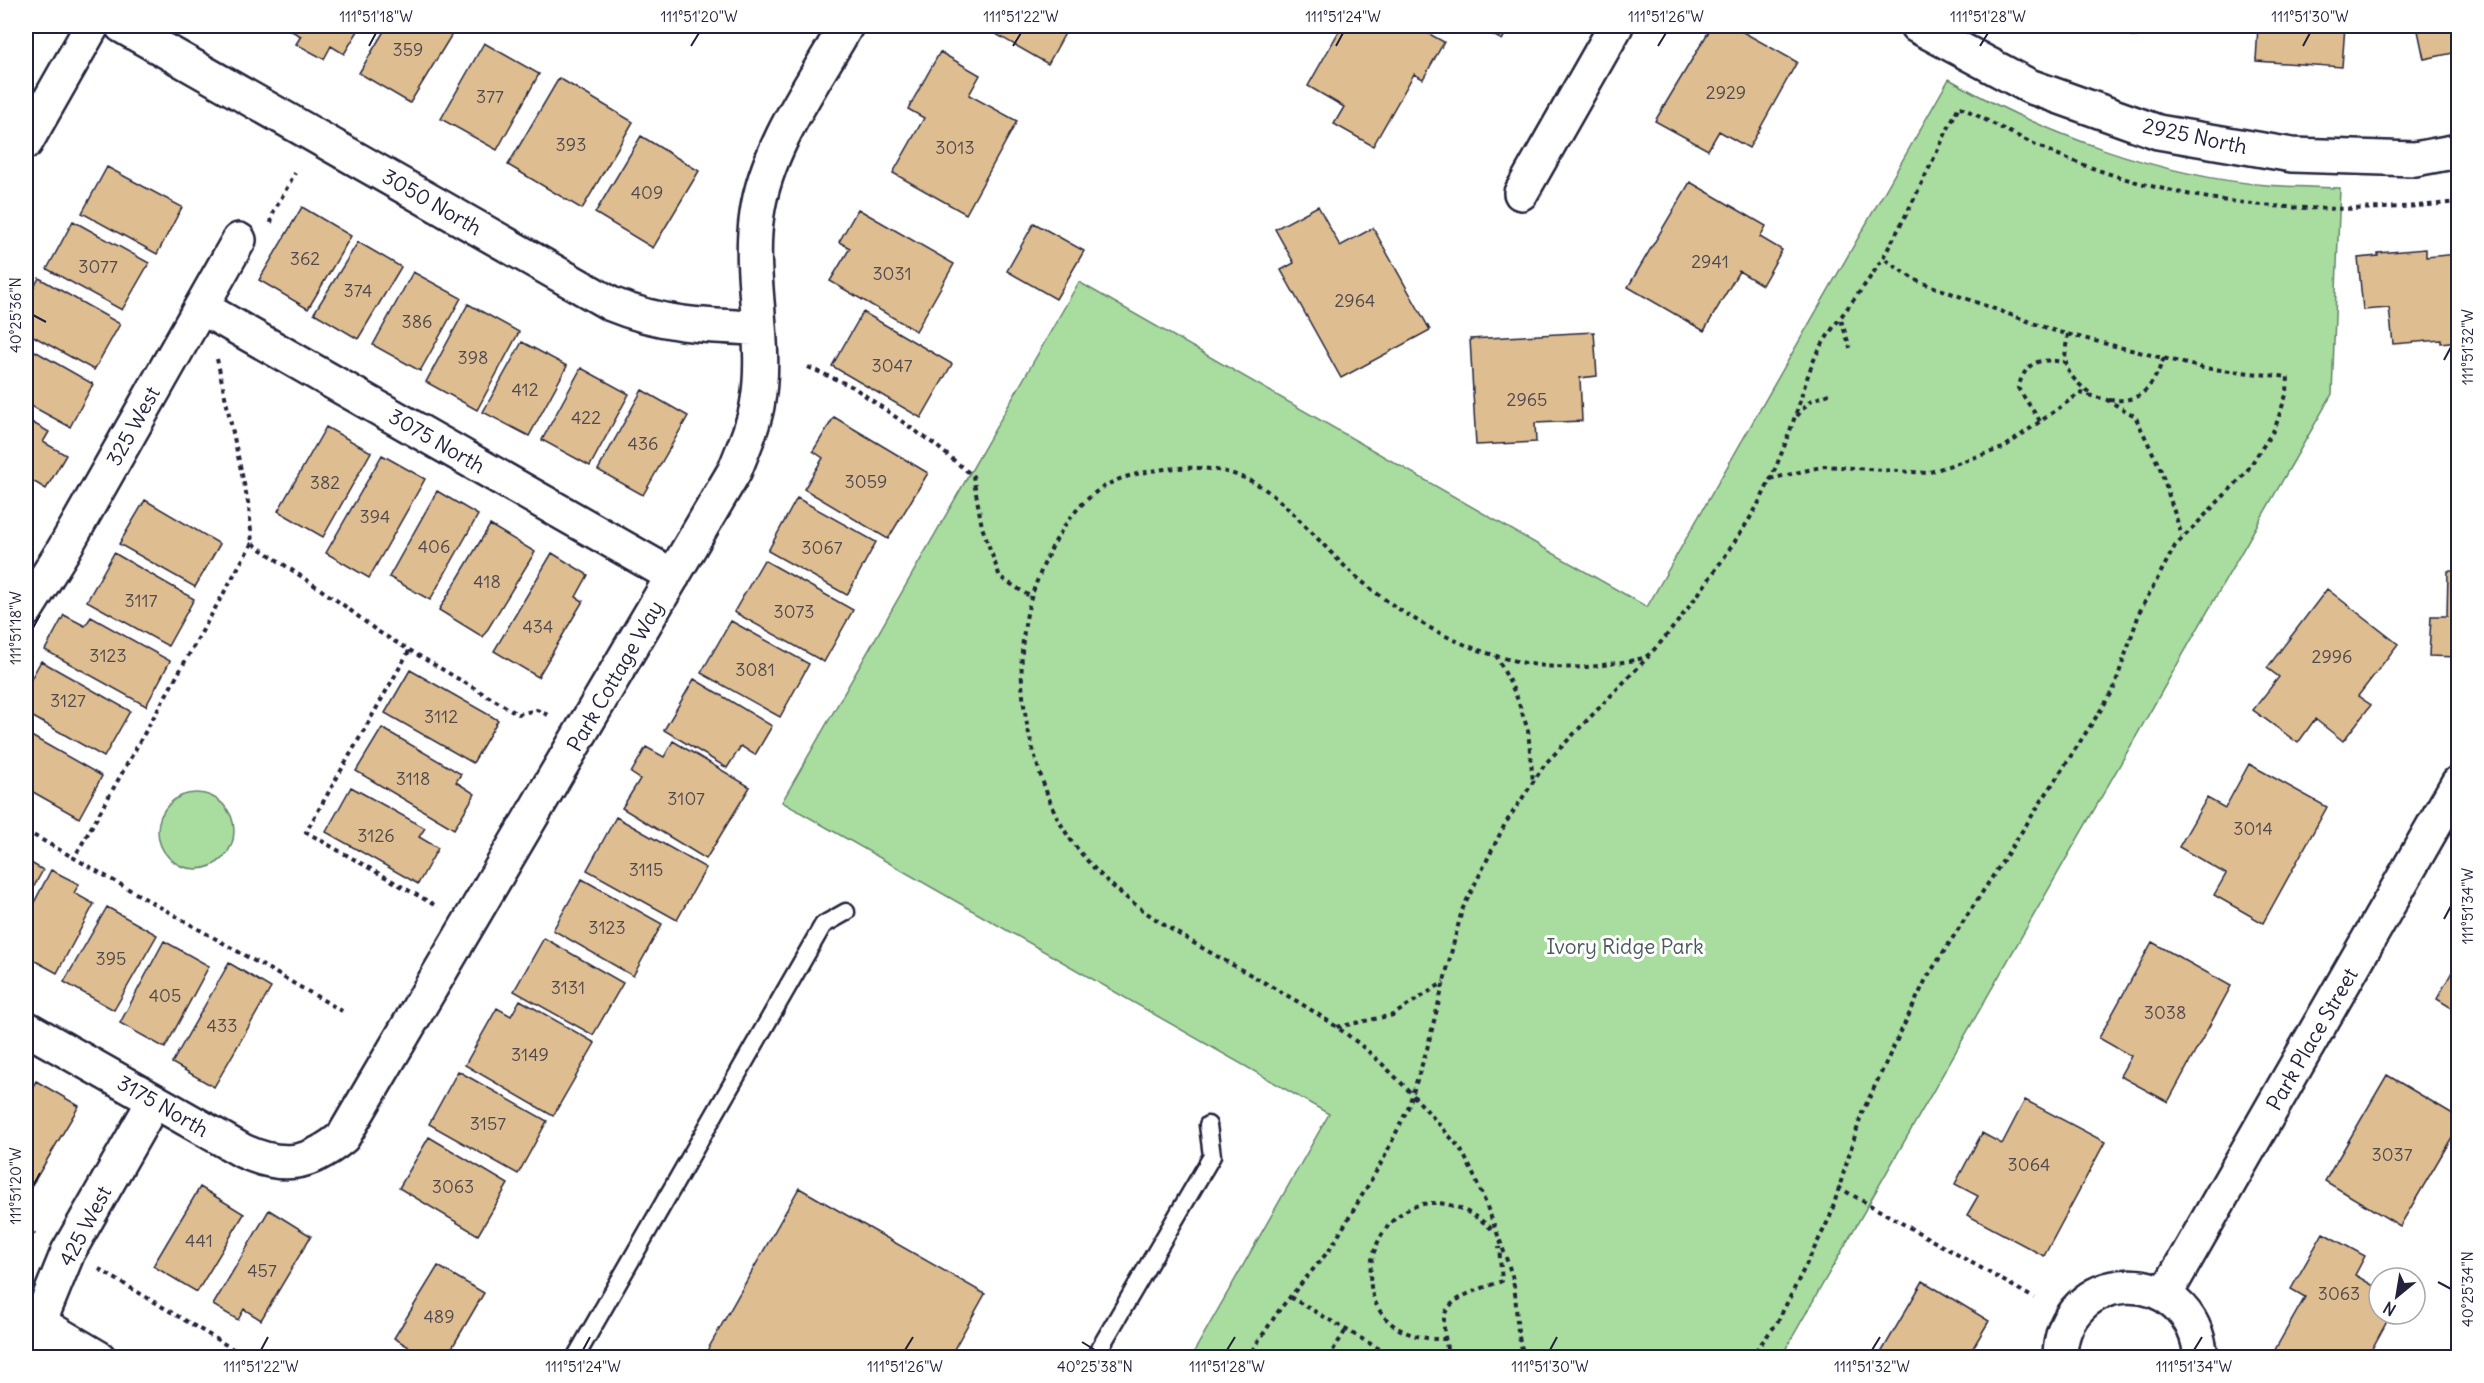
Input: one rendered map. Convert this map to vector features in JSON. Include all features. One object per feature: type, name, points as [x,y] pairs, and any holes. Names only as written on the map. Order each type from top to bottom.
[{"type":"street","points":[[26,142],[92,26]]},
{"type":"street","name":"3050 North","points":[[122,26],[611,304],[635,314],[678,325],[759,328]]},
{"type":"street","name":"Park Cottage Way","points":[[307,1160],[326,1150],[343,1137],[355,1119],[735,470],[748,439],[757,406],[759,328],[754,247],[756,216],[765,177],[782,140],[846,26]]},
{"type":"street","points":[[1521,193],[1616,26]]},
{"type":"street","name":"2925 North","points":[[1917,26],[2029,86],[2158,132],[2292,155],[2415,159],[2458,151]]},
{"type":"street","name":"325 West","points":[[27,605],[64,549],[239,240]]},
{"type":"street","name":"3075 North","points":[[201,307],[673,576]]},
{"type":"street","name":"Park Place Street","points":[[2165,1295],[2458,783]]},
{"type":"street","name":"3175 North","points":[[26,1028],[263,1160],[285,1163],[307,1160]]},
{"type":"street","name":"425 West","points":[[26,1355],[32,1319],[154,1101]]},
{"type":"street","points":[[2060,1358],[2065,1330],[2073,1315],[2099,1293],[2115,1287],[2132,1286],[2165,1295],[2181,1307],[2193,1323],[2201,1358]]},
{"type":"street","points":[[32,1319],[99,1358]]},
{"type":"lane","points":[[575,1358],[823,925],[846,912]]},
{"type":"lane","points":[[1094,1358],[1212,1156],[1208,1125]]},
{"type":"path","points":[[1247,1358],[1290,1297],[1331,1248],[1383,1160],[1412,1096],[1462,910],[1505,824],[1545,764],[1649,656],[1685,614],[1755,511],[1794,419],[1817,354],[1883,258],[1959,106],[2004,130],[2095,169],[2199,197],[2300,210],[2396,209],[2458,202]]},
{"type":"path","points":[[1750,1358],[1778,1323],[1830,1216],[1863,1113],[1926,979],[2113,691],[2140,611],[2182,536],[2251,465],[2275,428],[2287,392],[2288,377],[2203,368],[2068,334],[1915,280],[1883,258]]},
{"type":"path","points":[[1841,319],[1850,348]]},
{"type":"path","points":[[2068,334],[2064,362],[2073,380],[2094,396]]},
{"type":"path","points":[[74,858],[252,543],[249,507],[216,355]]},
{"type":"path","points":[[1770,479],[1825,466],[1927,473],[2003,448],[2080,393],[2128,402],[2151,385],[2164,358]]},
{"type":"path","points":[[2040,422],[2018,388],[2022,377],[2032,364],[2043,359],[2064,362]]},
{"type":"path","points":[[808,367],[853,387],[934,444],[972,476],[982,527],[1000,577],[1031,597]]},
{"type":"path","points":[[1794,419],[1810,401],[1829,394]]},
{"type":"path","points":[[2108,400],[2135,416],[2160,468],[2182,536]]},
{"type":"path","points":[[1526,1358],[1520,1347],[1512,1278],[1464,1153],[1412,1096],[1353,1038],[1272,985],[1142,912],[1101,876],[1067,836],[1043,784],[1028,731],[1021,684],[1031,597],[1062,527],[1084,501],[1119,479],[1160,468],[1195,468],[1233,474],[1263,488],[1355,576],[1398,607],[1447,636],[1521,665],[1593,667],[1649,656]]},
{"type":"path","points":[[252,543],[409,651],[518,714],[537,710],[549,715]]},
{"type":"path","points":[[409,651],[306,832],[438,907]]},
{"type":"path","points":[[1495,654],[1516,695],[1528,730],[1533,782]]},
{"type":"path","points":[[26,831],[344,1012]]},
{"type":"path","points":[[1336,1027],[1393,1015],[1444,982]]},
{"type":"path","points":[[1838,1187],[2034,1298]]},
{"type":"path","points":[[1446,1339],[1425,1340],[1407,1334],[1376,1306],[1369,1280],[1371,1257],[1376,1243],[1391,1221],[1415,1206],[1430,1203],[1451,1204],[1468,1211],[1495,1231]]},
{"type":"path","points":[[26,1229],[31,1232]]},
{"type":"path","points":[[1449,1358],[1443,1317],[1449,1306],[1502,1281],[1499,1243]]},
{"type":"path","points":[[108,1274],[248,1358]]},
{"type":"path","points":[[1290,1297],[1395,1358]]},
{"type":"path","points":[[1328,1358],[1346,1330]]},
{"type":"green space","name":"Ivory Ridge Park","points":[[1949,79],[2022,117],[2102,149],[2144,162],[2185,173],[2227,180],[2276,186],[2340,188],[2332,394],[1781,1357],[1191,1357],[1329,1114],[782,802],[1079,282],[1647,607]]},
{"type":"green space","points":[[196,793],[211,796],[223,804],[231,816],[234,831],[231,846],[223,858],[211,866],[196,869],[181,866],[169,858],[161,846],[158,831],[161,816],[169,804],[181,796]]},
{"type":"building","points":[[282,26],[361,26],[344,54],[331,46],[324,59],[296,44],[301,36]]},
{"type":"building","points":[[387,26],[457,26],[410,103],[359,73]]},
{"type":"building","points":[[982,26],[1069,26],[1048,64]]},
{"type":"building","points":[[1342,26],[1415,26],[1444,42],[1423,79],[1414,74],[1373,146],[1334,124],[1344,107],[1308,86]]},
{"type":"building","points":[[1477,26],[1510,26],[1502,40]]},
{"type":"building","points":[[1712,26],[1732,26],[1797,62],[1749,148],[1719,131],[1708,150],[1655,121]]},
{"type":"building","points":[[2100,26],[2140,26],[2136,37]]},
{"type":"building","points":[[2258,26],[2345,26],[2342,67],[2256,61]]},
{"type":"building","points":[[2417,26],[2458,26],[2458,52],[2424,59]]},
{"type":"building","points":[[484,43],[539,74],[497,150],[441,119]]},
{"type":"building","points":[[940,52],[980,75],[969,95],[1017,121],[966,214],[893,173],[924,118],[908,109]]},
{"type":"building","points":[[559,78],[633,122],[582,209],[508,165]]},
{"type":"building","points":[[641,136],[699,171],[653,248],[595,213]]},
{"type":"building","points":[[107,167],[182,207],[157,254],[82,213]]},
{"type":"building","points":[[1690,182],[1766,226],[1760,237],[1782,250],[1762,285],[1739,271],[1704,331],[1628,287]]},
{"type":"building","points":[[1318,206],[1340,246],[1373,228],[1430,330],[1341,378],[1281,270],[1294,263],[1275,229]]},
{"type":"building","points":[[302,207],[351,236],[308,309],[259,280]]},
{"type":"building","points":[[858,209],[954,264],[916,331],[830,281],[850,248],[839,242]]},
{"type":"building","points":[[73,221],[149,263],[122,310],[47,269]]},
{"type":"building","points":[[1034,223],[1084,251],[1056,299],[1007,271]]},
{"type":"building","points":[[358,242],[401,267],[358,339],[314,313]]},
{"type":"building","points":[[2426,249],[2426,257],[2458,254],[2458,341],[2393,344],[2389,308],[2363,310],[2358,258],[2378,256],[2378,253]]},
{"type":"building","points":[[413,272],[461,298],[420,371],[373,345]]},
{"type":"building","points":[[39,278],[120,324],[94,370],[26,332],[26,302]]},
{"type":"building","points":[[468,304],[519,332],[477,410],[426,382]]},
{"type":"building","points":[[863,312],[952,364],[921,418],[832,366]]},
{"type":"building","points":[[1594,332],[1597,376],[1580,378],[1582,421],[1535,423],[1536,442],[1476,445],[1470,339]]},
{"type":"building","points":[[522,342],[567,366],[529,436],[483,412]]},
{"type":"building","points":[[26,346],[93,384],[70,427],[26,403]]},
{"type":"building","points":[[581,368],[629,394],[590,466],[542,440]]},
{"type":"building","points":[[642,390],[688,416],[643,495],[598,470]]},
{"type":"building","points":[[834,417],[928,473],[888,539],[804,489],[823,458],[813,451]]},
{"type":"building","points":[[26,419],[49,432],[43,442],[66,455],[46,489],[26,477]]},
{"type":"building","points":[[326,427],[371,452],[323,537],[278,511]]},
{"type":"building","points":[[382,455],[425,479],[369,578],[326,553]]},
{"type":"building","points":[[437,491],[478,515],[430,600],[389,577]]},
{"type":"building","points":[[797,498],[876,542],[847,595],[768,551]]},
{"type":"building","points":[[145,500],[220,544],[195,587],[119,544]]},
{"type":"building","points":[[490,525],[535,552],[483,637],[439,610]]},
{"type":"building","points":[[114,553],[194,599],[168,646],[87,601]]},
{"type":"building","points":[[552,553],[588,575],[576,597],[583,601],[538,677],[494,651]]},
{"type":"building","points":[[764,560],[853,610],[824,662],[734,612]]},
{"type":"building","points":[[2448,571],[2458,571],[2458,657],[2429,656],[2431,616],[2447,616]]},
{"type":"building","points":[[2327,589],[2398,644],[2358,696],[2371,705],[2343,741],[2315,719],[2298,743],[2253,710],[2279,677],[2267,668]]},
{"type":"building","points":[[64,615],[85,626],[91,617],[170,661],[146,706],[45,650]]},
{"type":"building","points":[[731,621],[809,664],[780,717],[701,673]]},
{"type":"building","points":[[41,661],[130,711],[104,757],[26,713],[26,688]]},
{"type":"building","points":[[410,670],[498,720],[473,763],[385,713]]},
{"type":"building","points":[[694,679],[772,726],[755,755],[741,746],[727,768],[664,730]]},
{"type":"building","points":[[382,728],[461,774],[456,782],[475,794],[454,829],[356,771]]},
{"type":"building","points":[[26,733],[102,776],[79,818],[26,788]]},
{"type":"building","points":[[673,741],[750,787],[706,859],[622,808],[640,779],[631,773],[646,747],[664,757]]},
{"type":"building","points":[[2249,764],[2327,807],[2263,923],[2214,895],[2226,874],[2179,847],[2207,798],[2225,808]]},
{"type":"building","points":[[351,787],[425,828],[419,837],[438,848],[418,884],[326,832]]},
{"type":"building","points":[[616,817],[706,868],[677,920],[587,870]]},
{"type":"building","points":[[26,860],[43,870],[26,901]]},
{"type":"building","points":[[51,870],[79,884],[74,893],[94,904],[57,973],[26,956],[26,918]]},
{"type":"building","points":[[582,879],[662,924],[633,976],[553,930]]},
{"type":"building","points":[[107,907],[157,935],[114,1010],[64,982]]},
{"type":"building","points":[[544,938],[623,983],[593,1035],[514,991]]},
{"type":"building","points":[[164,941],[209,966],[165,1048],[120,1023]]},
{"type":"building","points":[[2152,942],[2231,986],[2168,1102],[2120,1076],[2131,1056],[2099,1038]]},
{"type":"building","points":[[2458,961],[2458,1012],[2437,999]]},
{"type":"building","points":[[229,963],[271,988],[214,1087],[172,1063]]},
{"type":"building","points":[[520,1000],[595,1043],[553,1116],[465,1065],[497,1008],[511,1016]]},
{"type":"building","points":[[458,1071],[547,1121],[518,1174],[429,1124]]},
{"type":"building","points":[[2387,1075],[2458,1117],[2458,1127],[2400,1226],[2325,1181]]},
{"type":"building","points":[[36,1081],[79,1106],[28,1192],[26,1191],[26,1099]]},
{"type":"building","points":[[2025,1100],[2105,1142],[2044,1256],[1967,1215],[1978,1196],[1955,1184],[1982,1133],[2002,1144]]},
{"type":"building","points":[[429,1137],[508,1184],[478,1235],[399,1188]]},
{"type":"building","points":[[200,1187],[244,1214],[197,1292],[153,1266]]},
{"type":"building","points":[[799,1188],[985,1294],[949,1358],[703,1358]]},
{"type":"building","points":[[269,1210],[311,1236],[261,1320],[244,1309],[238,1320],[213,1305]]},
{"type":"building","points":[[2323,1233],[2365,1256],[2355,1275],[2367,1282],[2367,1326],[2384,1326],[2367,1358],[2276,1358],[2272,1355],[2305,1297],[2291,1289]]},
{"type":"building","points":[[438,1266],[484,1293],[446,1358],[427,1358],[394,1338]]},
{"type":"building","points":[[1923,1281],[1989,1321],[1967,1358],[1878,1358]]}]
